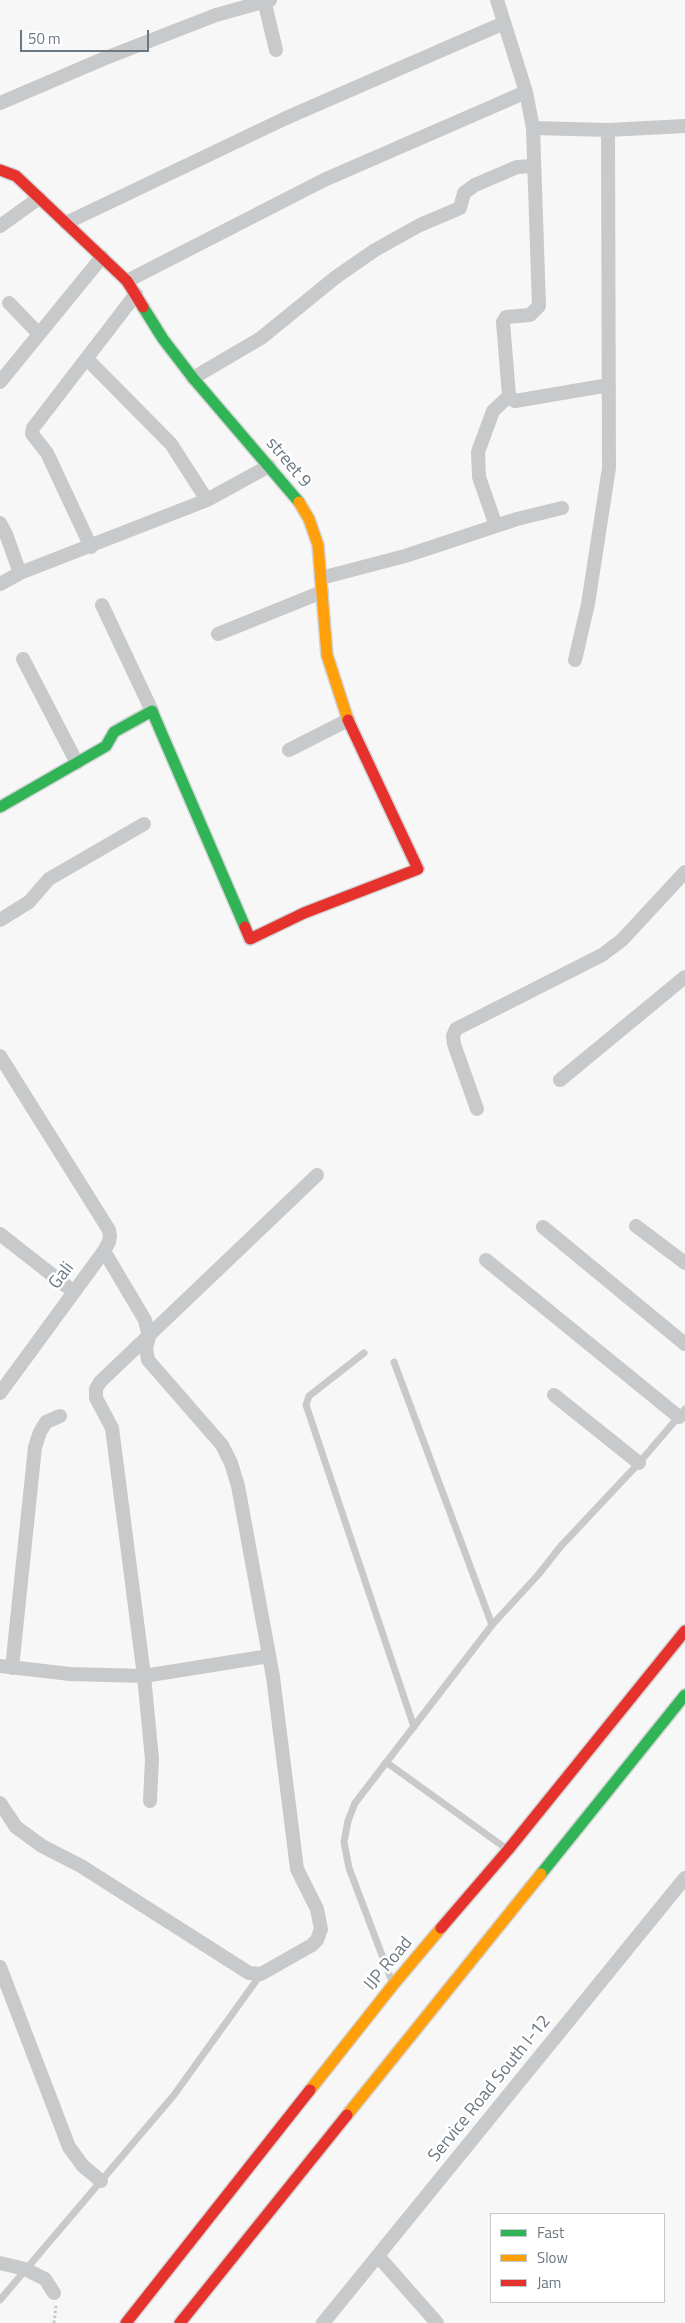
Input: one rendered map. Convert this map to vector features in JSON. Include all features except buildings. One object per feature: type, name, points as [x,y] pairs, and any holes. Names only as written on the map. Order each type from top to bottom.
[{"type":"main road","name":"street 9","points":[[0,170],[16,176],[127,281],[163,339],[193,378],[294,494],[309,519],[318,545],[327,655],[348,720],[418,869],[304,913],[250,939],[152,711]]},
{"type":"main road","points":[[1,803],[106,746],[114,732],[152,711]]},
{"type":"main road","name":"IJP Road","points":[[126,2323],[393,1985],[508,1850],[685,1631]]},
{"type":"main road","points":[[180,2323],[685,1695]]},
{"type":"street","points":[[497,0],[526,92],[533,128],[539,306],[530,315],[506,317],[503,322],[509,396],[514,401],[609,385]]},
{"type":"street","points":[[0,103],[103,59],[216,15],[266,1],[276,50]]},
{"type":"street","points":[[66,223],[286,118],[504,23]]},
{"type":"street","points":[[127,281],[324,180],[526,92]]},
{"type":"street","points":[[533,128],[608,130],[685,126]]},
{"type":"street","points":[[575,660],[588,604],[609,468],[608,130]]},
{"type":"street","points":[[193,378],[261,338],[336,277],[375,250],[420,225],[460,208],[464,193],[474,185],[517,167],[534,166]]},
{"type":"street","points":[[0,226],[39,198]]},
{"type":"street","points":[[0,382],[38,333],[102,257]]},
{"type":"street","points":[[91,547],[47,454],[32,434],[32,428],[136,294]]},
{"type":"street","points":[[10,303],[38,333]]},
{"type":"street","points":[[87,359],[172,444],[207,500]]},
{"type":"street","points":[[496,526],[479,477],[478,452],[493,411],[509,396]]},
{"type":"street","points":[[0,584],[20,573],[91,547],[207,500],[269,466]]},
{"type":"street","points":[[321,578],[405,556],[496,526],[562,508]]},
{"type":"street","points":[[0,523],[20,573]]},
{"type":"street","points":[[218,634],[322,592]]},
{"type":"street","points":[[102,604],[152,711]]},
{"type":"street","points":[[23,659],[77,763]]},
{"type":"street","points":[[289,750],[348,720]]},
{"type":"street","points":[[0,920],[29,902],[49,879],[144,824]]},
{"type":"street","points":[[476,1109],[454,1044],[453,1036],[456,1028],[602,955],[622,940],[685,872]]},
{"type":"street","points":[[560,1080],[685,977]]},
{"type":"street","name":"Gali","points":[[0,1056],[74,1177],[109,1230],[109,1242],[104,1251],[0,1393]]},
{"type":"street","points":[[150,1801],[152,1758],[144,1676],[112,1428],[96,1398],[96,1389],[100,1382],[318,1175]]},
{"type":"street","points":[[636,1226],[685,1263]]},
{"type":"street","points":[[543,1227],[685,1344]]},
{"type":"street","points":[[0,1234],[74,1292]]},
{"type":"street","points":[[0,1803],[16,1827],[42,1846],[81,1866],[248,1973],[261,1974],[312,1945],[317,1940],[321,1929],[317,1909],[297,1869],[269,1656],[238,1486],[231,1463],[222,1445],[148,1360],[146,1348],[149,1337],[145,1320],[104,1251]]},
{"type":"street","points":[[486,1260],[682,1413]]},
{"type":"street","points":[[554,1395],[639,1464]]},
{"type":"street","points":[[60,1416],[46,1422],[35,1447],[6,1667],[70,1674],[144,1676],[269,1656]]},
{"type":"street","name":"Service Road South I-12","points":[[323,2323],[685,1878]]},
{"type":"street","points":[[0,1967],[69,2147],[84,2166],[101,2181]]},
{"type":"street","points":[[378,2256],[437,2323]]},
{"type":"street","points":[[0,2264],[25,2269],[44,2279],[54,2293]]},
{"type":"lane","points":[[364,1353],[309,1396],[306,1404],[414,1727]]},
{"type":"lane","points":[[394,1362],[492,1625]]},
{"type":"lane","points":[[393,1985],[348,1868],[344,1842],[348,1822],[355,1803],[492,1625],[561,1546],[639,1464],[682,1413]]},
{"type":"lane","points":[[386,1762],[508,1850]]},
{"type":"lane","points":[[0,2300],[174,2095],[261,1974]]},
{"type":"traffic: fast","points":[[143,307],[163,339],[193,378],[299,502]]},
{"type":"traffic: fast","points":[[0,807],[106,746],[114,732],[152,711],[245,927]]},
{"type":"traffic: fast","points":[[541,1874],[685,1695]]},
{"type":"traffic: slow","points":[[299,502],[309,519],[318,545],[327,655],[348,720]]},
{"type":"traffic: slow","points":[[347,2115],[541,1874]]},
{"type":"traffic: slow","points":[[310,2090],[441,1928]]},
{"type":"traffic: jam","points":[[0,170],[16,176],[127,281],[143,307]]},
{"type":"traffic: jam","points":[[245,927],[250,939],[304,913],[418,869],[348,720]]},
{"type":"traffic: jam","points":[[441,1928],[508,1850],[685,1631]]},
{"type":"traffic: jam","points":[[126,2323],[310,2090]]},
{"type":"traffic: jam","points":[[180,2323],[347,2115]]}]
